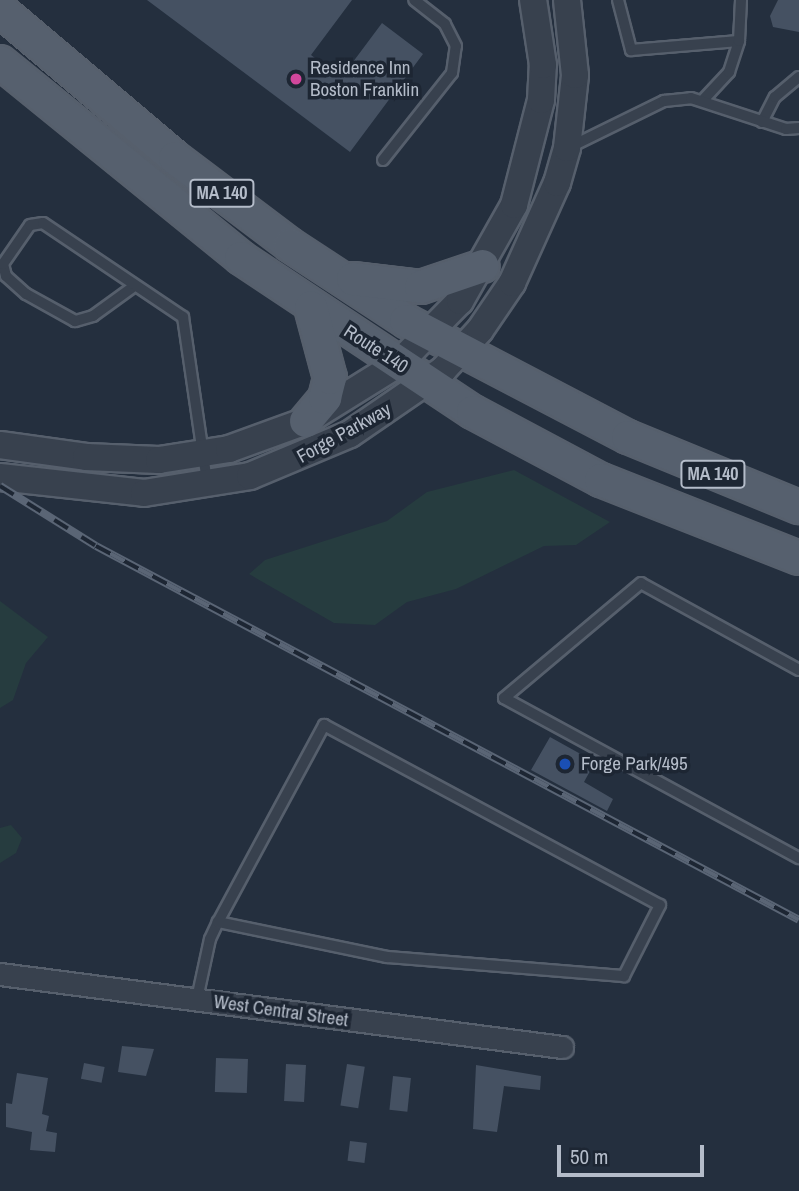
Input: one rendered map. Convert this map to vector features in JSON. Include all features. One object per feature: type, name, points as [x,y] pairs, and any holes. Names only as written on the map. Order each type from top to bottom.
[{"type":"main road","name":"Route 140","points":[[0,10],[175,158],[333,275],[461,353],[657,450],[799,507]]},
{"type":"main road","name":"Route 140","points":[[0,62],[152,190],[311,307],[507,433],[580,470],[799,558]]},
{"type":"main road","points":[[333,275],[421,287],[483,267]]},
{"type":"main road","points":[[306,421],[325,398],[330,378],[311,307]]},
{"type":"street","name":"Forge Parkway","points":[[0,477],[108,492],[208,485],[302,458],[371,422],[428,382],[461,353],[497,307],[528,250],[567,148],[575,75],[567,0]]},
{"type":"street","name":"Forge Parkway","points":[[0,445],[86,457],[159,460],[205,454],[306,421],[399,363],[430,335],[483,267],[514,205],[534,136],[543,65],[543,2]]},
{"type":"street","name":"West Central Street","points":[[0,974],[562,1047]]},
{"type":"lane","points":[[383,160],[452,73],[456,46],[445,24],[414,0]]},
{"type":"lane","points":[[618,0],[631,50],[739,41]]},
{"type":"lane","points":[[704,99],[729,72],[739,41],[741,0]]},
{"type":"lane","points":[[762,122],[775,97],[799,77]]},
{"type":"lane","points":[[567,148],[664,101],[704,99],[762,122],[799,128]]},
{"type":"lane","points":[[133,287],[93,316],[75,321],[26,294],[6,276],[3,264],[30,225],[43,223],[133,287],[183,317],[208,485]]},
{"type":"lane","points":[[799,670],[641,583],[503,698],[799,858]]},
{"type":"lane","points":[[197,999],[207,946],[218,922],[324,725],[660,905],[624,976],[387,957],[218,922]]},
{"type":"green space","points":[[514,470],[610,522],[576,545],[544,546],[456,589],[407,602],[375,625],[334,623],[249,574],[265,560],[387,521],[427,492]]},
{"type":"green space","points":[[0,601],[48,637],[26,663],[13,700],[0,708]]},
{"type":"green space","points":[[11,825],[22,838],[16,853],[0,863],[0,828]]},
{"type":"building","name":"Residence Inn Boston Franklin","points":[[147,0],[352,0],[311,55],[341,78],[382,23],[423,54],[350,152]]},
{"type":"building","points":[[778,0],[799,0],[799,32],[773,27],[770,16]]},
{"type":"building","points":[[550,737],[595,762],[584,782],[613,799],[607,811],[531,770]]},
{"type":"building","points":[[122,1046],[154,1049],[146,1076],[118,1072]]},
{"type":"building","points":[[216,1058],[248,1059],[247,1093],[215,1092]]},
{"type":"building","points":[[84,1063],[105,1067],[102,1083],[81,1079]]},
{"type":"building","points":[[286,1064],[306,1065],[304,1102],[284,1101]]},
{"type":"building","points":[[347,1064],[365,1067],[358,1108],[340,1105]]},
{"type":"building","points":[[476,1065],[541,1076],[540,1090],[504,1086],[497,1132],[473,1129]]},
{"type":"building","points":[[17,1073],[48,1078],[42,1114],[49,1116],[46,1131],[57,1133],[55,1152],[30,1150],[32,1132],[6,1127],[6,1103],[12,1104]]},
{"type":"building","points":[[393,1076],[411,1078],[407,1112],[389,1110]]},
{"type":"building","points":[[350,1141],[367,1143],[364,1163],[348,1161]]},
{"type":"railway","points":[[0,486],[96,546],[799,920]]},
{"type":"place","name":"Residence Inn Boston Franklin","points":[[296,79]]},
{"type":"place","name":"Forge Park/495","points":[[565,764]]}]
